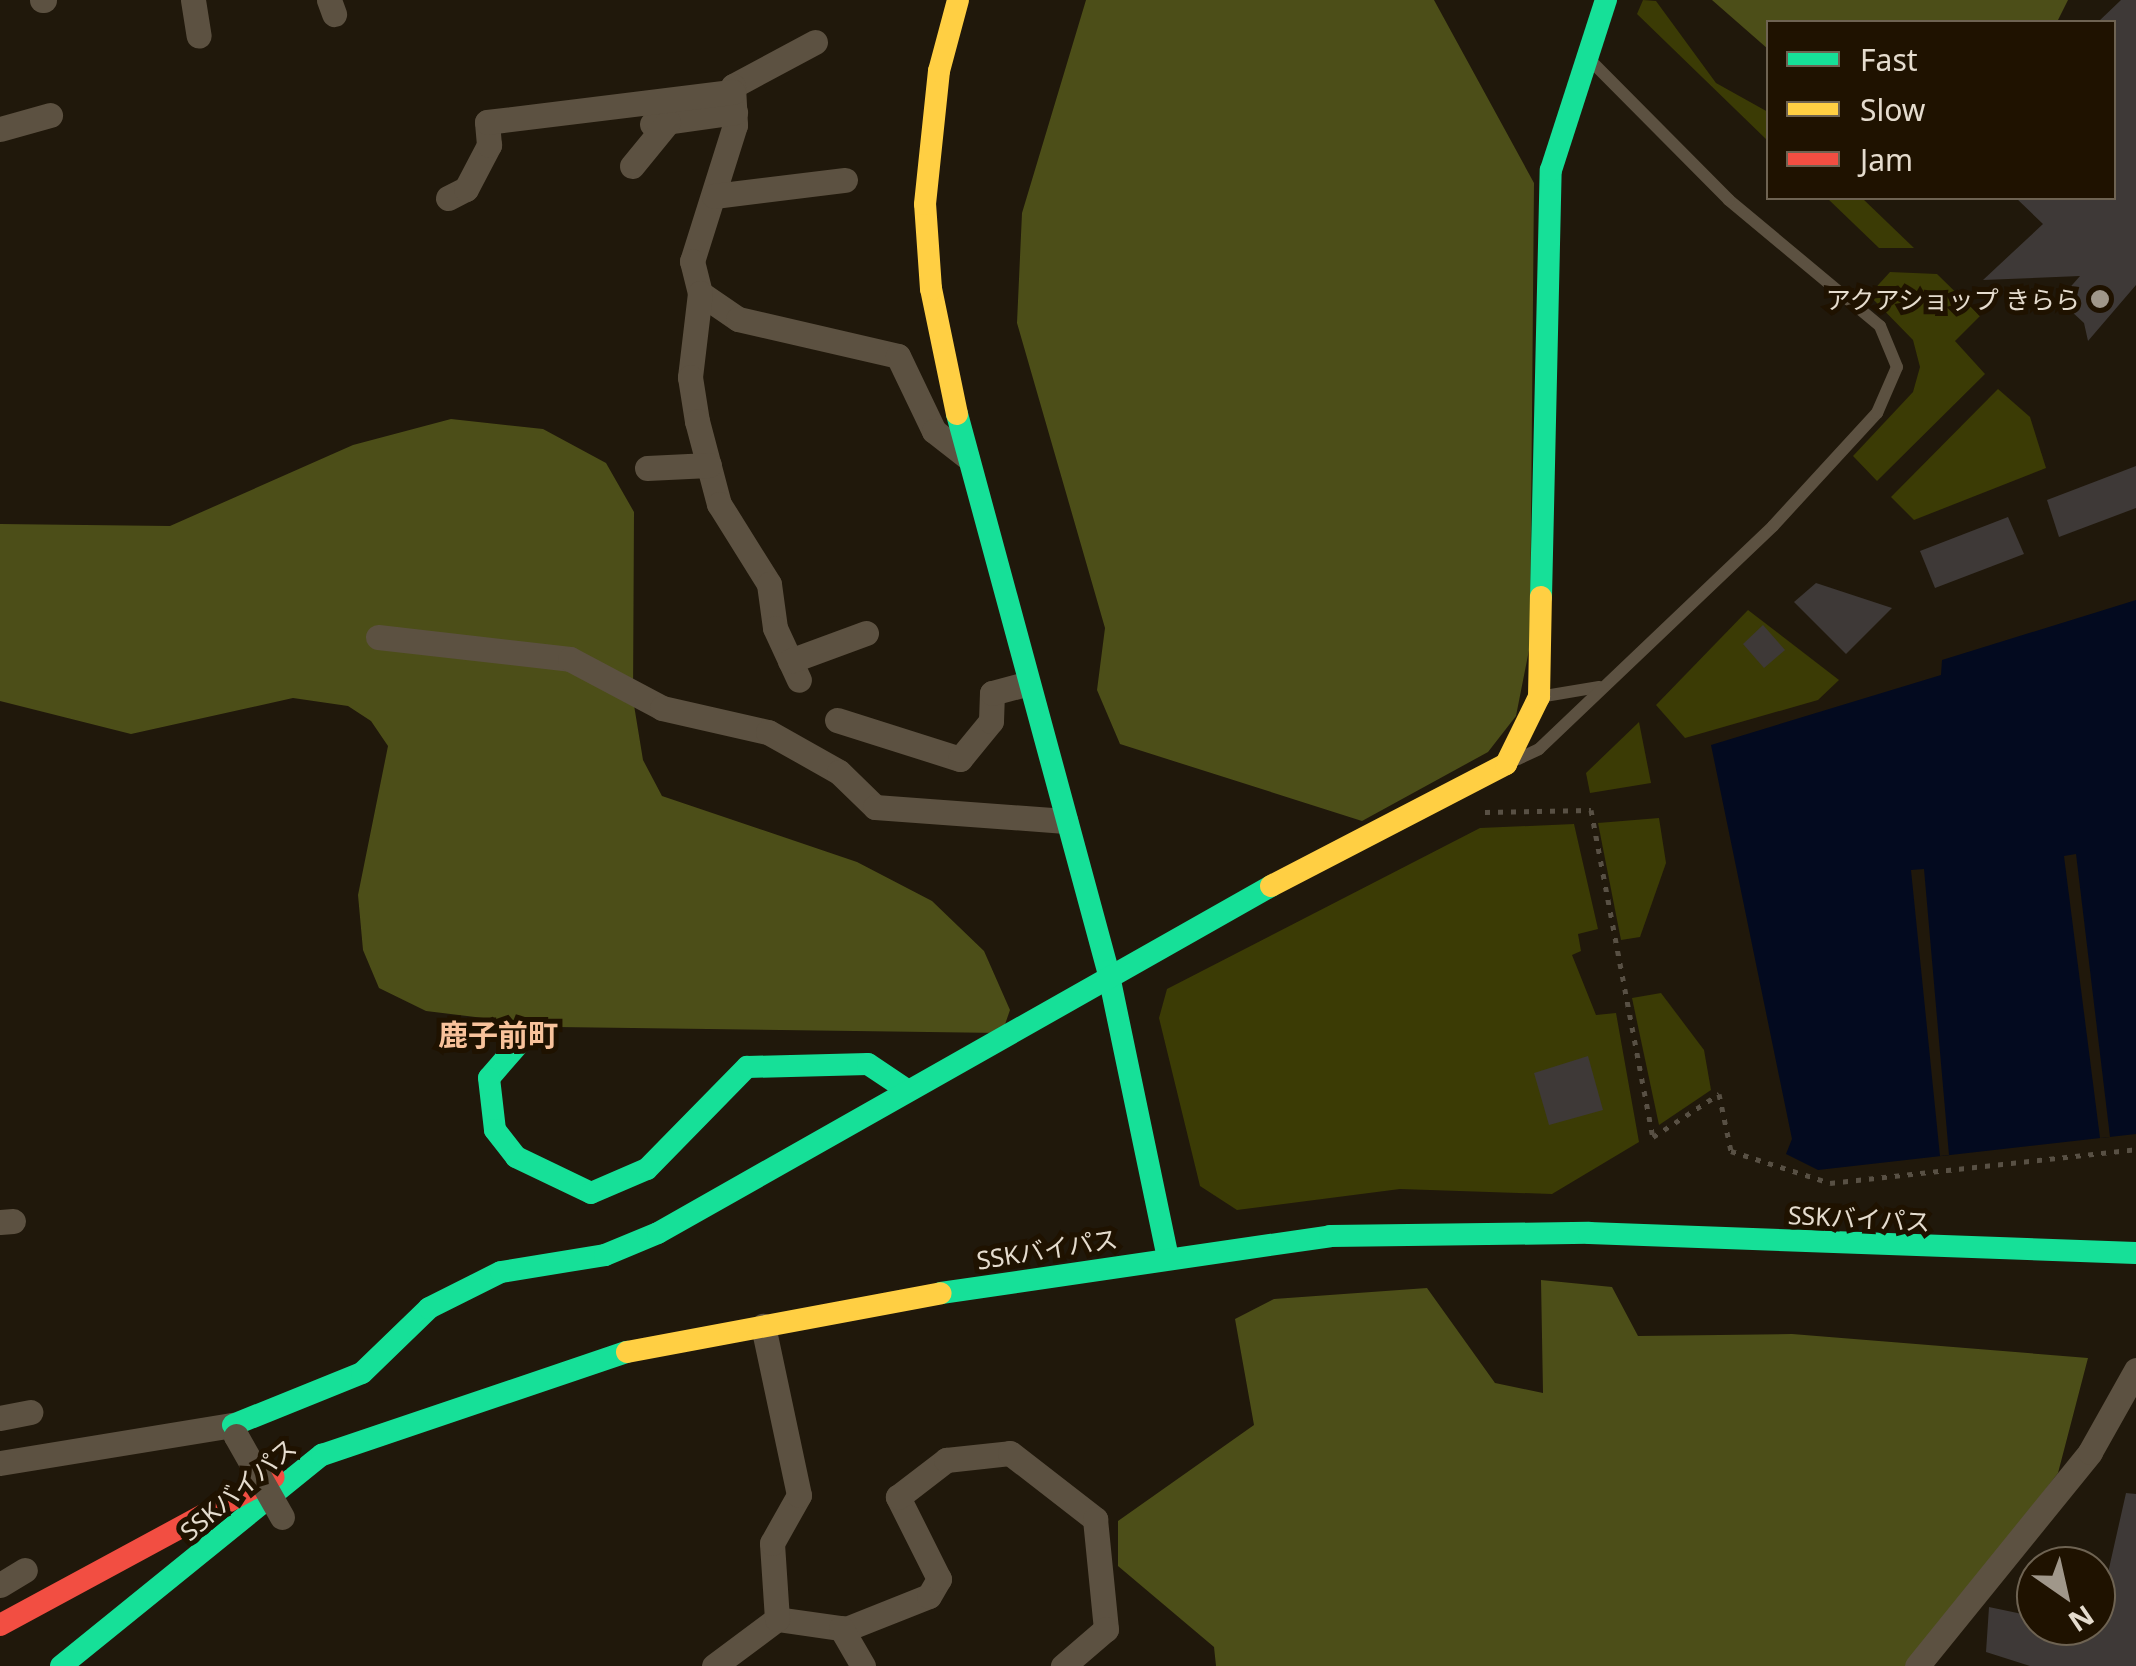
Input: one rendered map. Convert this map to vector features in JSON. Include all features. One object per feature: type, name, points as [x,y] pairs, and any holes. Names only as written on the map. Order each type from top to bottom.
[{"type":"street","points":[[193,0],[198,36]]},
{"type":"street","points":[[958,0],[939,71],[925,204],[931,290],[966,456],[1108,971],[1168,1258]]},
{"type":"street","points":[[0,1463],[235,1430],[362,1373],[429,1308],[501,1272],[605,1255],[658,1234],[1108,971],[1506,764],[1539,697],[1551,170],[1606,0]]},
{"type":"street","points":[[815,42],[752,68],[734,102],[714,196],[692,260],[700,294],[690,378],[719,504],[769,584],[794,670],[866,633]]},
{"type":"street","points":[[632,166],[660,123],[734,102]]},
{"type":"street","points":[[448,198],[466,189],[489,146],[487,122],[734,102]]},
{"type":"street","points":[[0,129],[50,115]]},
{"type":"street","points":[[714,196],[845,180]]},
{"type":"street","points":[[700,294],[738,320],[898,356],[934,431],[966,456]]},
{"type":"street","points":[[647,468],[709,465]]},
{"type":"street","points":[[378,637],[570,659],[662,708],[768,732],[838,772],[875,807],[1064,821]]},
{"type":"street","points":[[837,720],[960,759],[991,721],[992,693],[1026,684]]},
{"type":"street","points":[[522,1040],[488,1078],[496,1130],[516,1157],[590,1193],[647,1169],[747,1067],[868,1064],[908,1090]]},
{"type":"street","name":"SSKバイパス","points":[[61,1666],[322,1456],[604,1357],[763,1326],[1168,1258],[1330,1236],[1590,1234],[2136,1253]]},
{"type":"street","points":[[763,1326],[799,1495],[772,1544],[776,1619]]},
{"type":"street","points":[[1916,1666],[2090,1452],[2136,1370]]},
{"type":"street","points":[[0,1418],[30,1412]]},
{"type":"street","points":[[235,1430],[282,1517]]},
{"type":"street","points":[[714,1666],[776,1619],[841,1628],[930,1596],[939,1578],[898,1497],[946,1460],[1010,1453],[1095,1519],[1106,1629],[1063,1666]]},
{"type":"street","points":[[0,1625],[200,1512],[322,1456]]},
{"type":"street","points":[[0,1585],[26,1570]]},
{"type":"street","points":[[841,1628],[863,1666]]},
{"type":"lane","points":[[1506,764],[1539,749],[1786,512],[1877,413],[1897,367],[1880,326],[1729,200],[1586,56]]},
{"type":"lane","points":[[1539,697],[1602,686]]},
{"type":"path","points":[[1484,812],[1590,810],[1653,1137],[1720,1094],[1732,1151],[1830,1183],[2136,1148]]},
{"type":"shaded area","points":[[1086,0],[1434,0],[1534,183],[1530,645],[1516,716],[1488,752],[1362,821],[1120,744],[1097,690],[1105,628],[1017,323],[1022,213]]},
{"type":"shaded area","points":[[1643,0],[1656,1],[1716,83],[1766,111],[1766,139],[1637,14]]},
{"type":"shaded area","points":[[1712,0],[2068,0],[2058,20],[1766,20],[1766,47]]},
{"type":"shaded area","points":[[1829,200],[1864,200],[1914,248],[1879,248]]},
{"type":"shaded area","points":[[1890,272],[1937,274],[1980,316],[1955,341],[1985,374],[1877,481],[1853,456],[1913,392],[1920,367],[1913,340],[1869,295]]},
{"type":"shaded area","points":[[1998,389],[2030,417],[2046,468],[1914,520],[1891,497]]},
{"type":"shaded area","points":[[451,419],[543,429],[606,463],[634,512],[633,699],[643,760],[662,796],[857,862],[932,901],[984,951],[1010,1010],[1002,1033],[557,1027],[426,1011],[379,988],[363,950],[358,895],[388,746],[371,721],[348,706],[293,698],[131,734],[0,701],[0,524],[170,526],[353,445]]},
{"type":"shaded area","points":[[1748,610],[1839,680],[1818,700],[1685,738],[1656,705]]},
{"type":"shaded area","points":[[1639,722],[1651,783],[1590,793],[1586,773]]},
{"type":"shaded area","points":[[1659,818],[1666,863],[1640,937],[1621,940],[1598,823]]},
{"type":"shaded area","points":[[1574,824],[1598,929],[1578,934],[1581,951],[1572,955],[1596,1015],[1616,1013],[1639,1142],[1552,1194],[1400,1189],[1237,1210],[1200,1186],[1159,1018],[1167,989],[1480,828]]},
{"type":"shaded area","points":[[1661,993],[1704,1050],[1711,1090],[1659,1125],[1632,998]]},
{"type":"shaded area","points":[[1541,1280],[1612,1287],[1638,1336],[1792,1334],[2088,1358],[2058,1473],[1910,1666],[1216,1666],[1214,1647],[1118,1566],[1118,1521],[1254,1425],[1235,1319],[1274,1299],[1427,1288],[1495,1383],[1543,1393]]},
{"type":"water","points":[[2136,600],[2136,1134],[1818,1170],[1786,1154],[1792,1139],[1711,745],[1941,675],[1942,660]]},
{"type":"pier","points":[[2076,854],[2110,1137],[2100,1138],[2064,856]]},
{"type":"pier","points":[[1924,869],[1949,1155],[1940,1156],[1911,870]]},
{"type":"building","points":[[2121,0],[2136,0],[2136,285],[2088,341],[2084,323],[2059,300],[2080,276],[1983,280],[2043,224],[2018,200],[2116,200],[2116,20],[2100,20]]},
{"type":"building","points":[[2136,466],[2136,508],[2059,537],[2047,500]]},
{"type":"building","points":[[2008,517],[2024,554],[1935,588],[1920,551]]},
{"type":"building","points":[[1816,583],[1892,608],[1846,654],[1794,602]]},
{"type":"building","points":[[1763,625],[1785,650],[1764,668],[1743,644]]},
{"type":"building","points":[[1588,1056],[1603,1110],[1549,1125],[1534,1073]]},
{"type":"building","points":[[2126,1493],[2136,1494],[2136,1666],[2030,1666],[1986,1652],[1989,1607],[2016,1613],[2016,1646],[2116,1646],[2114,1546]]},
{"type":"traffic: fast","points":[[1541,597],[1551,170],[1606,0]]},
{"type":"traffic: fast","points":[[957,414],[1108,971],[1168,1258]]},
{"type":"traffic: fast","points":[[233,1425],[362,1373],[429,1308],[501,1272],[605,1255],[658,1233],[1271,886]]},
{"type":"traffic: fast","points":[[522,1040],[489,1078],[495,1130],[516,1157],[591,1193],[647,1169],[747,1067],[868,1064],[907,1090]]},
{"type":"traffic: fast","points":[[941,1293],[1330,1236],[1589,1233],[2136,1253]]},
{"type":"traffic: fast","points":[[61,1666],[322,1455],[627,1352]]},
{"type":"traffic: slow","points":[[957,414],[931,289],[925,204],[939,71],[958,0]]},
{"type":"traffic: slow","points":[[1271,886],[1506,764],[1539,697],[1541,597]]},
{"type":"traffic: slow","points":[[627,1352],[941,1293]]},
{"type":"traffic: jam","points":[[0,1625],[274,1477]]},
{"type":"place","name":"アクアショップ きらら","points":[[2100,299]]},
{"type":"district","name":"鹿子前町","points":[[498,1035]]}]
